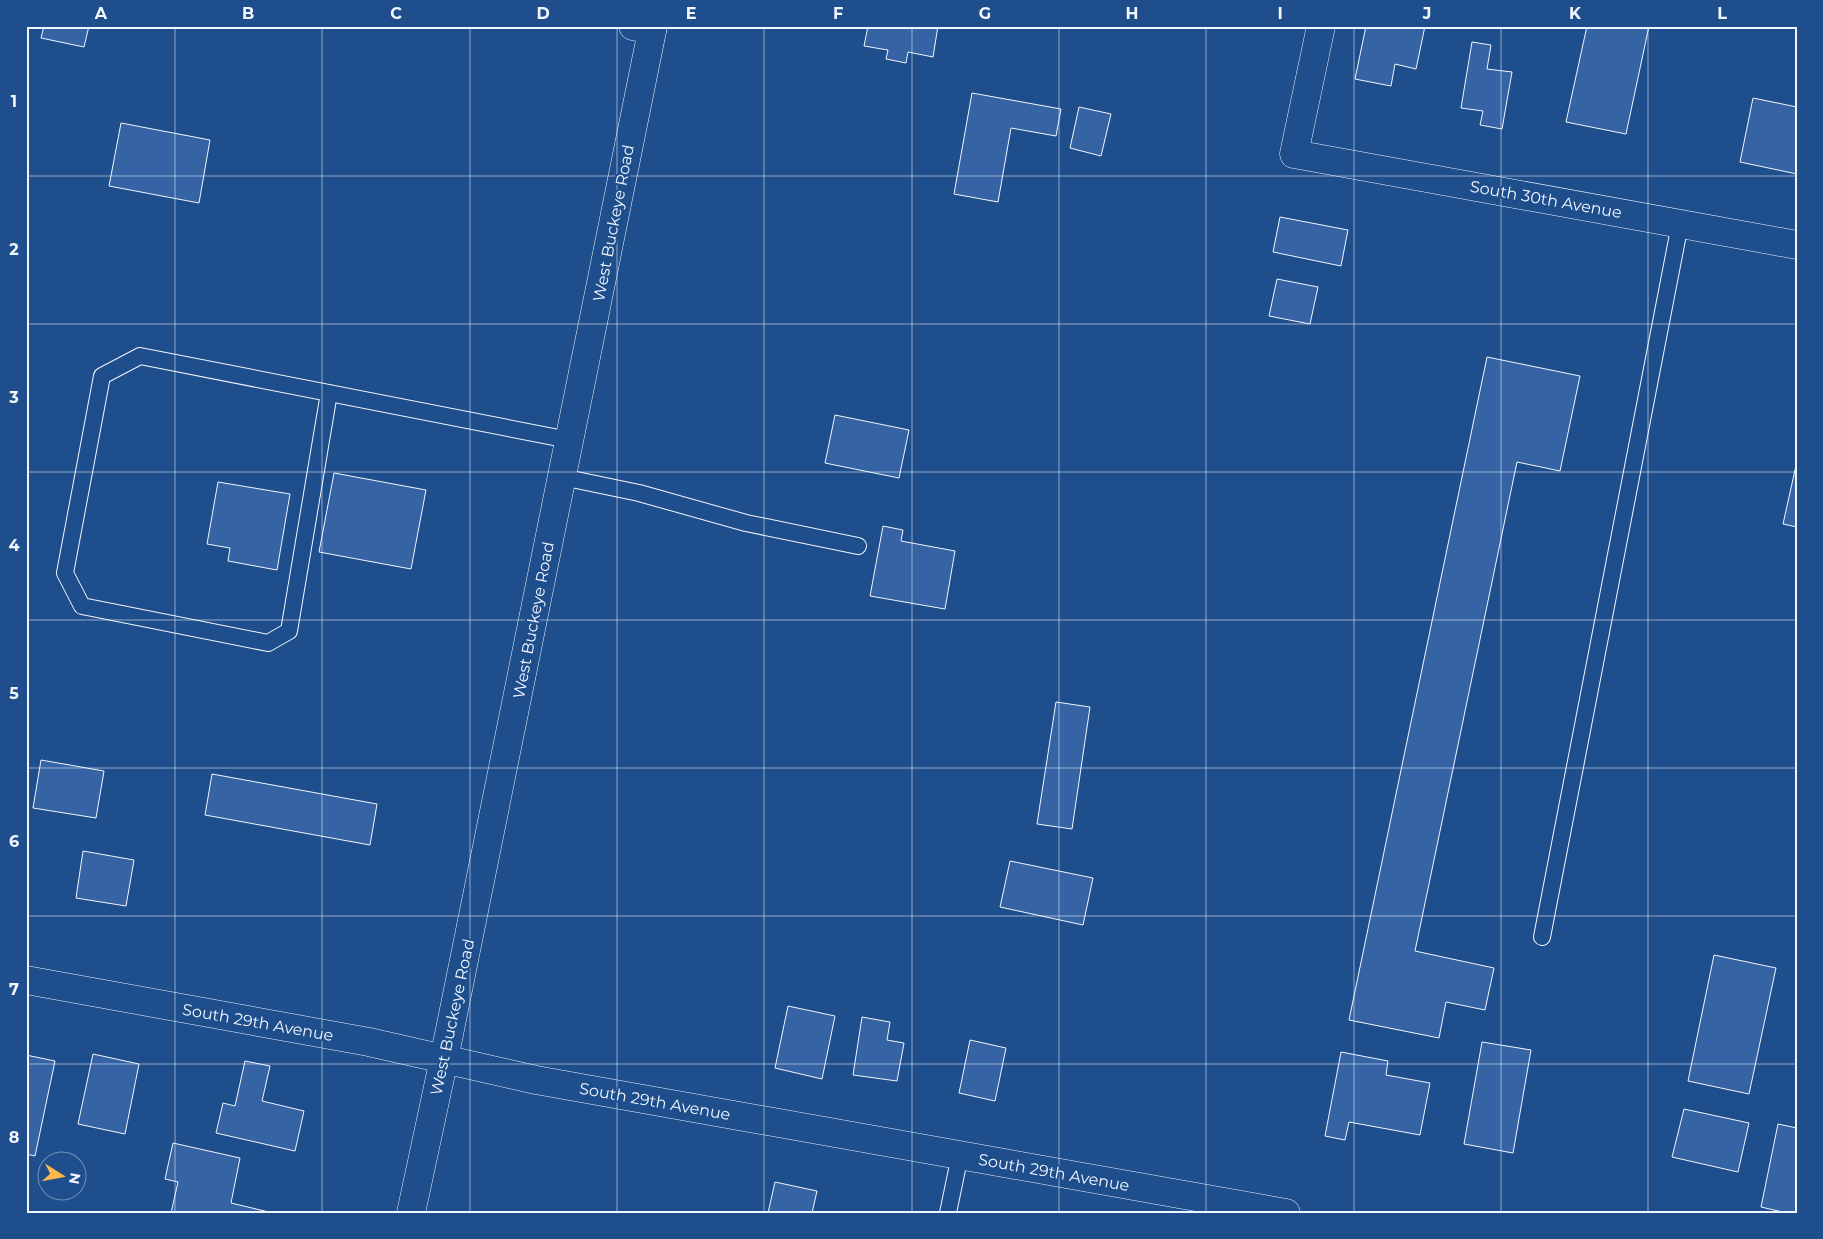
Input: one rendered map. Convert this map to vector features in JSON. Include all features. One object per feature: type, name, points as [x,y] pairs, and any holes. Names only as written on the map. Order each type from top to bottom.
[{"type":"street","name":"South 30th Avenue","points":[[1321,26],[1294,154],[1797,245]]},
{"type":"street","name":"West Buckeye Road","points":[[411,1213],[562,477],[646,27]]},
{"type":"street","name":"South 29th Avenue","points":[[26,980],[369,1042],[536,1080],[960,1155],[1222,1207],[1286,1213]]},
{"type":"lane","points":[[1542,937],[1680,224]]},
{"type":"lane","points":[[328,393],[289,631],[268,644],[82,606],[65,573],[102,376],[140,356],[569,440]]},
{"type":"lane","points":[[562,477],[639,493],[746,523],[858,546]]},
{"type":"lane","points":[[948,1213],[960,1155]]},
{"type":"building","points":[[44,26],[89,26],[84,47],[41,38]]},
{"type":"building","points":[[868,26],[938,26],[933,57],[908,52],[906,63],[886,59],[888,50],[864,46]]},
{"type":"building","points":[[1366,26],[1425,26],[1416,69],[1395,64],[1391,86],[1355,79]]},
{"type":"building","points":[[1587,26],[1649,26],[1626,134],[1566,122]]},
{"type":"building","points":[[1472,42],[1491,45],[1487,69],[1512,72],[1502,129],[1480,125],[1483,111],[1461,108]]},
{"type":"building","points":[[972,93],[1061,109],[1056,136],[1011,128],[998,202],[954,194]]},
{"type":"building","points":[[1753,98],[1797,107],[1797,174],[1740,162]]},
{"type":"building","points":[[1079,107],[1111,114],[1101,156],[1070,148]]},
{"type":"building","points":[[121,123],[210,140],[199,203],[109,186]]},
{"type":"building","points":[[1280,217],[1348,230],[1341,266],[1273,252]]},
{"type":"building","points":[[1277,279],[1318,287],[1310,324],[1269,316]]},
{"type":"building","points":[[1487,357],[1580,376],[1560,471],[1517,462],[1415,951],[1494,968],[1485,1010],[1446,1002],[1439,1038],[1349,1020]]},
{"type":"building","points":[[835,415],[909,430],[899,478],[825,463]]},
{"type":"building","points":[[1797,461],[1797,527],[1783,524]]},
{"type":"building","points":[[334,473],[426,490],[411,569],[319,552]]},
{"type":"building","points":[[218,482],[290,494],[277,570],[228,561],[230,548],[207,544]]},
{"type":"building","points":[[883,526],[903,530],[901,541],[955,551],[945,609],[870,596]]},
{"type":"building","points":[[1056,702],[1090,707],[1072,829],[1037,824]]},
{"type":"building","points":[[41,760],[104,771],[96,818],[33,808]]},
{"type":"building","points":[[212,774],[377,804],[370,845],[205,815]]},
{"type":"building","points":[[83,851],[134,860],[126,906],[76,898]]},
{"type":"building","points":[[1010,861],[1093,878],[1083,925],[1000,907]]},
{"type":"building","points":[[1714,955],[1776,968],[1749,1094],[1688,1081]]},
{"type":"building","points":[[788,1006],[835,1016],[822,1079],[775,1068]]},
{"type":"building","points":[[862,1017],[890,1022],[887,1040],[904,1043],[897,1081],[853,1075]]},
{"type":"building","points":[[970,1040],[1006,1048],[995,1101],[959,1093]]},
{"type":"building","points":[[1482,1042],[1531,1050],[1513,1153],[1464,1144]]},
{"type":"building","points":[[1341,1052],[1388,1061],[1386,1075],[1430,1083],[1420,1135],[1349,1122],[1345,1140],[1325,1136]]},
{"type":"building","points":[[93,1054],[139,1064],[125,1134],[78,1124]]},
{"type":"building","points":[[26,1055],[55,1061],[35,1156],[26,1154]]},
{"type":"building","points":[[245,1061],[270,1066],[262,1101],[304,1111],[295,1151],[216,1133],[223,1103],[235,1106]]},
{"type":"building","points":[[1684,1109],[1749,1123],[1738,1172],[1672,1157]]},
{"type":"building","points":[[1778,1124],[1797,1128],[1797,1213],[1787,1213],[1761,1207]]},
{"type":"building","points":[[173,1143],[240,1158],[231,1203],[273,1213],[171,1213],[178,1182],[165,1179]]},
{"type":"building","points":[[775,1182],[817,1191],[812,1213],[768,1213]]}]
